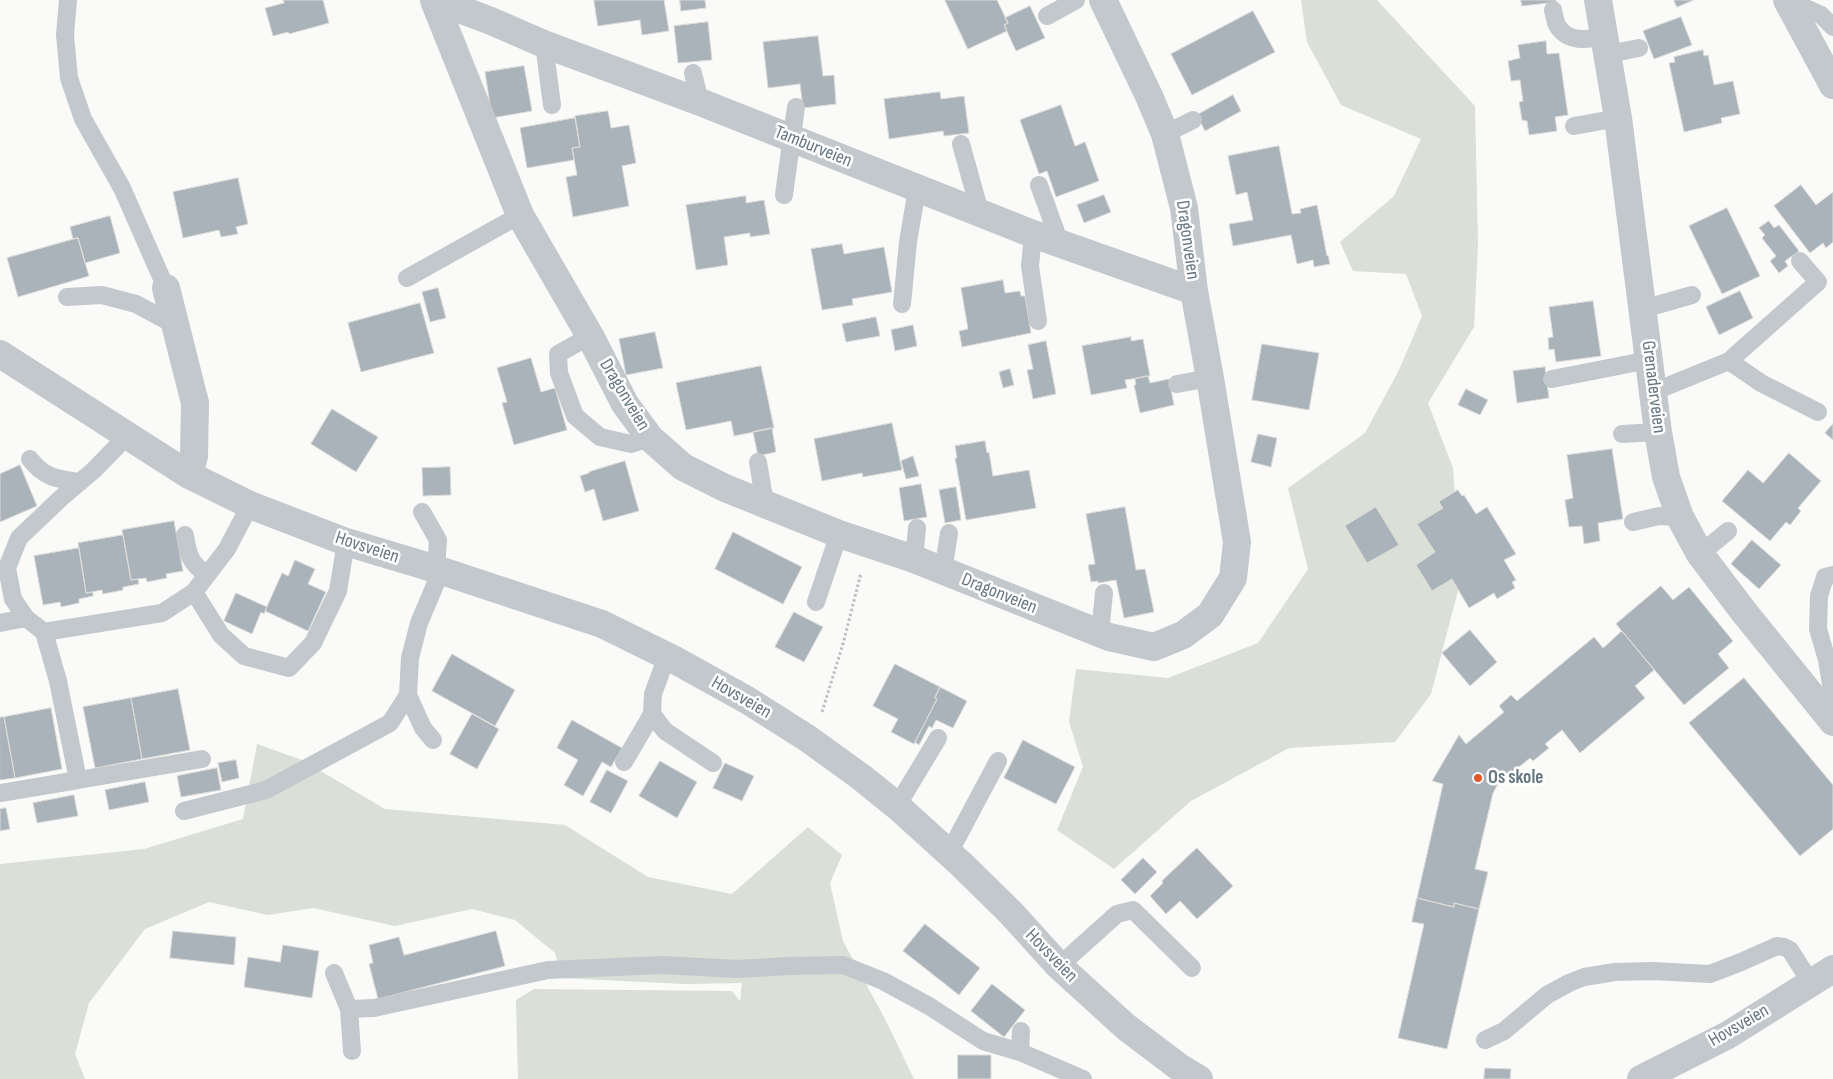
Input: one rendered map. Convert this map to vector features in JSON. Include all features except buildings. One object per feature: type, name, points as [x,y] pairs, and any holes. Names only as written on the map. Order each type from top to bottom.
[{"type":"street","name":"Dragonveien","points":[[434,2],[520,215],[590,336],[625,404],[650,438],[683,467],[725,488],[839,534],[914,559],[1100,633],[1154,648],[1183,635],[1210,615],[1233,578],[1236,542],[1210,378],[1194,292],[1184,208],[1165,134],[1150,96],[1103,0]]},
{"type":"street","name":"Grenaderveien","points":[[1598,0],[1618,118],[1658,432],[1666,477],[1680,517],[1700,554],[1830,719]]},
{"type":"street","points":[[1788,0],[1833,85]]},
{"type":"street","name":"Tamburveien","points":[[434,2],[491,21],[544,44],[700,102],[1033,234],[1194,292]]},
{"type":"street","points":[[166,288],[195,403],[194,456],[189,475]]},
{"type":"street","name":"Hovsveien","points":[[0,354],[189,475],[250,505],[346,542],[602,624],[747,700],[813,743],[861,777],[897,806],[1011,913],[1058,966],[1126,1027],[1179,1067],[1199,1079]]},
{"type":"street","name":"Hovsveien","points":[[1641,1079],[1728,1035],[1822,976]]},
{"type":"lane","points":[[68,0],[65,35],[69,78],[83,119],[122,188],[166,288]]},
{"type":"lane","points":[[1047,16],[1076,0]]},
{"type":"lane","points":[[1788,0],[1821,15],[1833,26]]},
{"type":"lane","points":[[1553,10],[1557,26],[1568,38],[1588,40],[1606,45],[1640,48]]},
{"type":"lane","points":[[544,44],[552,106]]},
{"type":"lane","points":[[693,73],[700,102]]},
{"type":"lane","points":[[784,195],[796,107]]},
{"type":"lane","points":[[1574,126],[1618,118]]},
{"type":"lane","points":[[1165,134],[1193,120]]},
{"type":"lane","points":[[961,144],[980,212]]},
{"type":"lane","points":[[1039,185],[1060,243]]},
{"type":"lane","points":[[902,304],[908,242],[917,188]]},
{"type":"lane","points":[[407,278],[520,215]]},
{"type":"lane","points":[[1033,234],[1030,266],[1038,321]]},
{"type":"lane","points":[[1653,392],[1729,361],[1818,282],[1800,261]]},
{"type":"lane","points":[[67,297],[102,295],[136,304],[175,325]]},
{"type":"lane","points":[[1643,309],[1692,295]]},
{"type":"lane","points":[[590,336],[558,354],[559,373],[575,416],[600,437],[631,444],[650,438]]},
{"type":"lane","points":[[1552,379],[1649,360]]},
{"type":"lane","points":[[1729,361],[1761,383],[1818,412]]},
{"type":"lane","points":[[1177,384],[1210,378]]},
{"type":"lane","points":[[1622,434],[1658,432]]},
{"type":"lane","points":[[78,780],[58,681],[44,632],[26,618],[13,600],[5,578],[19,538],[94,470],[128,436]]},
{"type":"lane","points":[[30,459],[38,470],[53,478],[80,482]]},
{"type":"lane","points":[[758,462],[765,504]]},
{"type":"lane","points":[[44,632],[162,613],[194,592],[227,549],[250,505]]},
{"type":"lane","points":[[422,512],[438,540],[438,570],[419,623],[410,658],[408,695],[423,728],[433,740]]},
{"type":"lane","points":[[1632,522],[1659,516],[1680,517]]},
{"type":"lane","points":[[914,559],[916,528]]},
{"type":"lane","points":[[1700,554],[1728,531]]},
{"type":"lane","points":[[943,571],[949,533]]},
{"type":"lane","points":[[816,602],[839,534]]},
{"type":"lane","points":[[186,535],[188,552],[195,567],[207,575]]},
{"type":"lane","points":[[194,592],[221,635],[244,656],[289,668],[313,643],[338,591],[346,542]]},
{"type":"lane","points":[[1830,719],[1832,690],[1827,660],[1818,629],[1819,596],[1825,577],[1833,575]]},
{"type":"lane","points":[[1100,633],[1104,593]]},
{"type":"lane","points":[[0,623],[26,618]]},
{"type":"lane","points":[[624,762],[652,714],[653,694],[666,656]]},
{"type":"lane","points":[[184,811],[266,790],[390,723],[408,695]]},
{"type":"lane","points":[[652,714],[665,731],[713,763]]},
{"type":"lane","points":[[897,806],[938,738]]},
{"type":"lane","points":[[0,794],[202,759]]},
{"type":"lane","points":[[948,853],[998,762]]},
{"type":"lane","points":[[1058,966],[1117,914],[1133,910],[1192,968]]},
{"type":"lane","points":[[1485,1040],[1504,1031],[1547,995],[1569,983],[1615,972],[1652,971],[1710,974],[1777,946],[1790,950],[1822,976]]},
{"type":"lane","points":[[349,1009],[374,1008],[548,970],[661,965],[738,969],[843,965],[883,981],[929,1006],[983,1041],[1020,1052],[1083,1079]]},
{"type":"lane","points":[[334,973],[349,1009],[352,1051]]},
{"type":"lane","points":[[1020,1052],[1021,1031]]},
{"type":"path","points":[[813,743],[843,644],[868,544]]},
{"type":"shaded area","points":[[1301,0],[1377,0],[1475,106],[1478,243],[1474,327],[1428,403],[1453,468],[1461,579],[1431,694],[1395,742],[1289,748],[1191,801],[1114,869],[1057,830],[1083,767],[1069,722],[1076,669],[1168,678],[1258,643],[1308,569],[1288,488],[1365,433],[1399,370],[1422,316],[1406,274],[1353,271],[1340,242],[1394,196],[1421,139],[1341,105],[1307,42]]},
{"type":"shaded area","points":[[257,744],[302,760],[385,809],[565,825],[648,877],[732,894],[808,827],[842,855],[830,883],[843,941],[886,1021],[914,1079],[518,1079],[516,1000],[534,989],[732,991],[740,1001],[742,983],[685,984],[562,978],[555,953],[515,920],[472,909],[395,926],[313,908],[268,915],[209,902],[145,929],[89,1003],[75,1054],[85,1079],[0,1079],[0,864],[144,849],[243,819]]},
{"type":"place","name":"Os skole","points":[[1478,778]]}]
